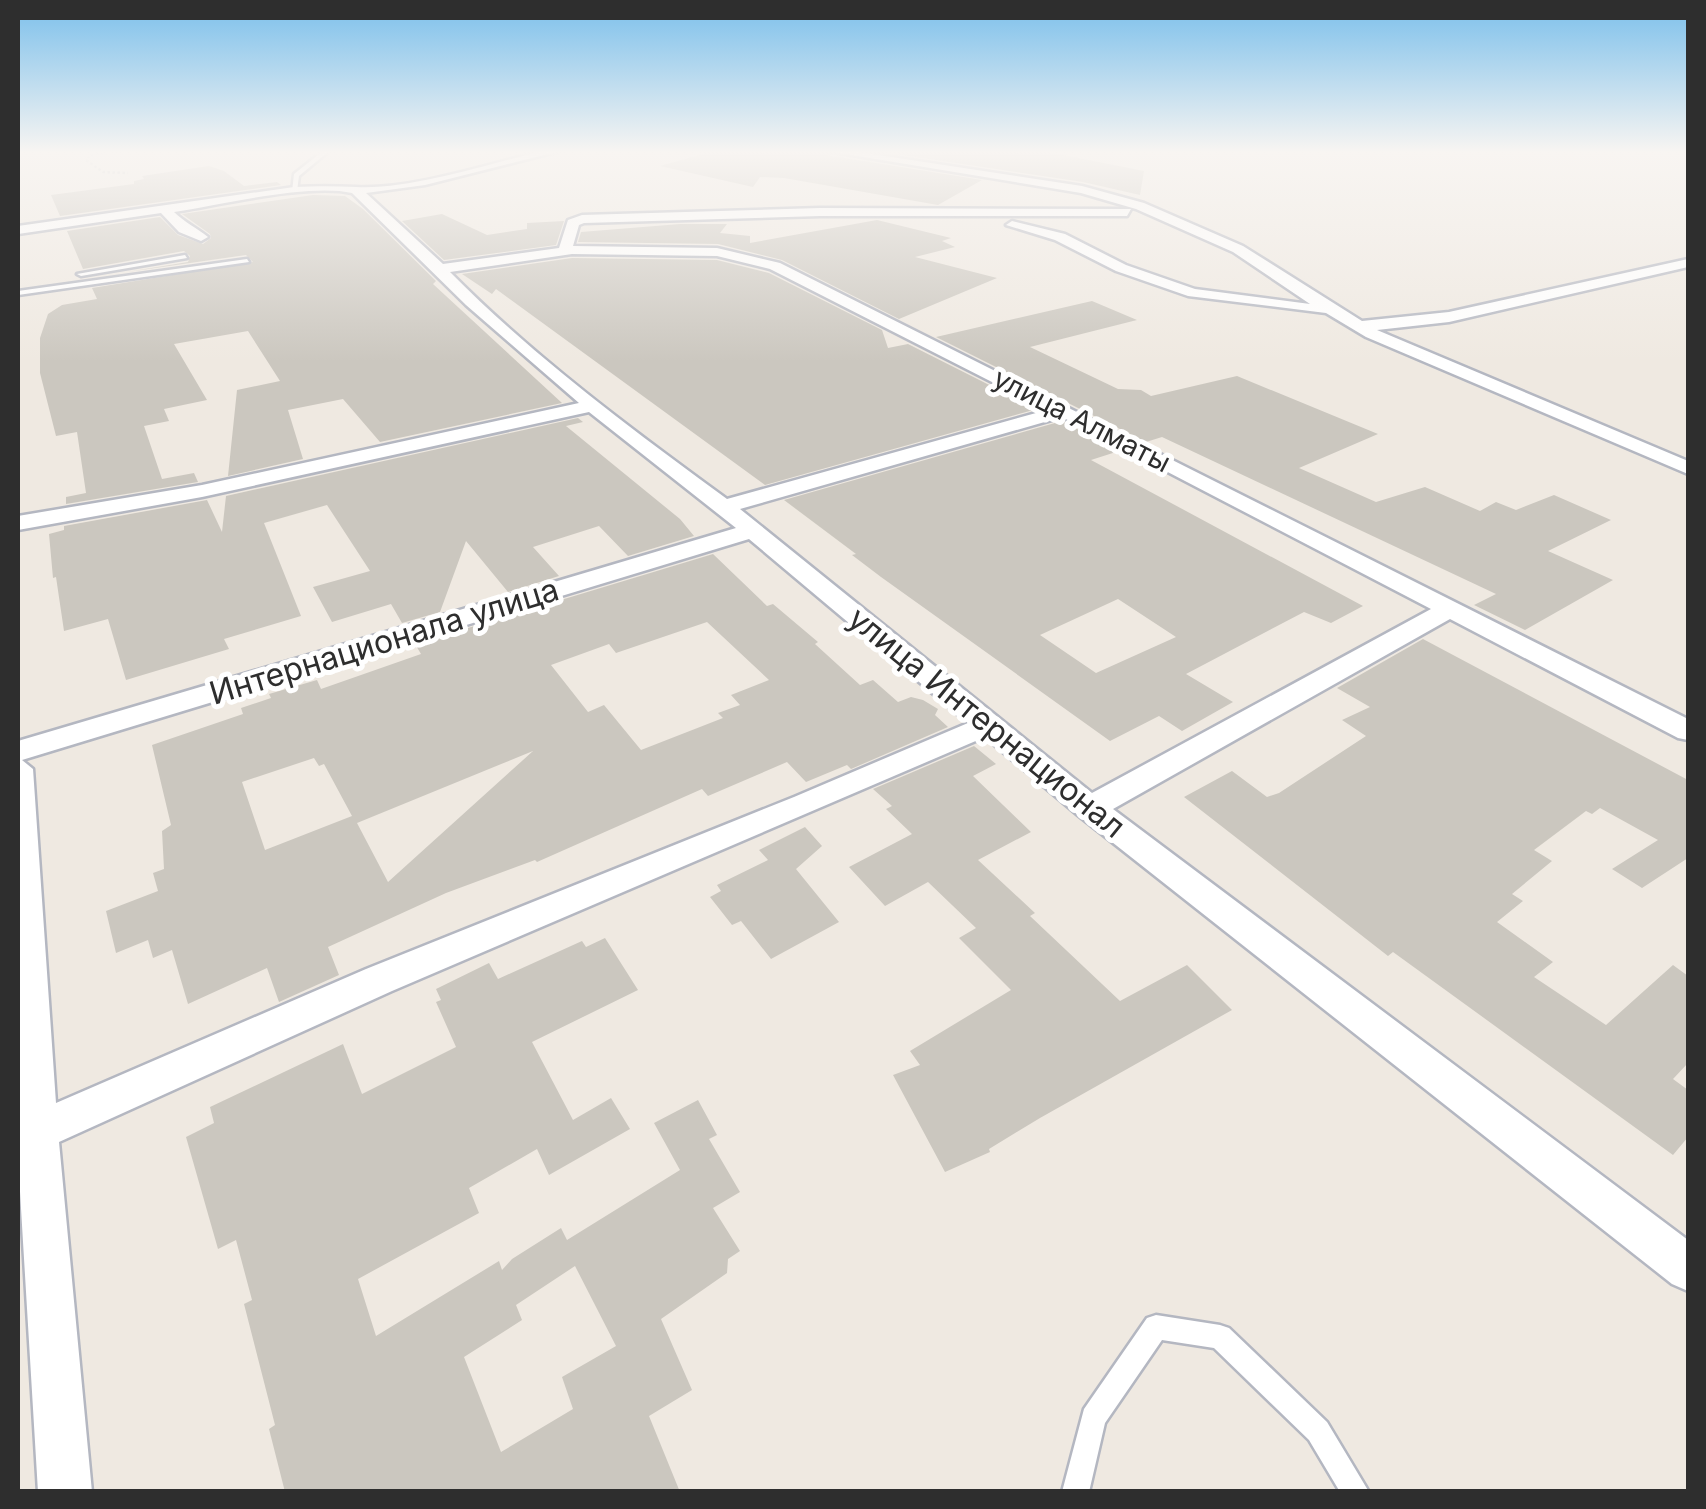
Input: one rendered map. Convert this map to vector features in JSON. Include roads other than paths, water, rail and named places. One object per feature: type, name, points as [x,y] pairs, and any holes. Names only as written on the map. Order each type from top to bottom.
[{"type":"street","points":[[18,230],[78,221]]},
{"type":"street","points":[[176,221],[200,238]]},
{"type":"street","name":"улица Интернационал","points":[[389,221],[471,302],[636,442],[724,507],[1090,808],[1688,1268]]},
{"type":"street","points":[[565,251],[572,223],[577,221]]},
{"type":"street","points":[[1000,221],[1060,236],[1140,276],[1194,293],[1341,317],[1372,326],[1401,326],[1688,263]]},
{"type":"street","points":[[1176,221],[1238,249],[1341,317],[1688,468]]},
{"type":"street","name":"улица Алматы","points":[[441,269],[565,251],[745,256],[811,282],[1688,732]]},
{"type":"street","points":[[1491,384],[1464,366],[1457,343],[1492,307]]},
{"type":"street","points":[[18,524],[202,491],[594,405]]},
{"type":"street","points":[[724,507],[1063,410]]},
{"type":"street","name":"Интернационала улица","points":[[18,752],[750,531]]},
{"type":"street","points":[[1090,808],[1448,610]]},
{"type":"street","points":[[37,1132],[496,930],[706,848],[989,724]]},
{"type":"street","points":[[18,769],[37,1132],[65,1492]]},
{"type":"lane","points":[[18,284],[185,257]]},
{"type":"lane","points":[[18,293],[246,261]]},
{"type":"lane","points":[[1075,1492],[1094,1418],[1156,1327],[1220,1337],[1318,1431],[1356,1492]]}]
